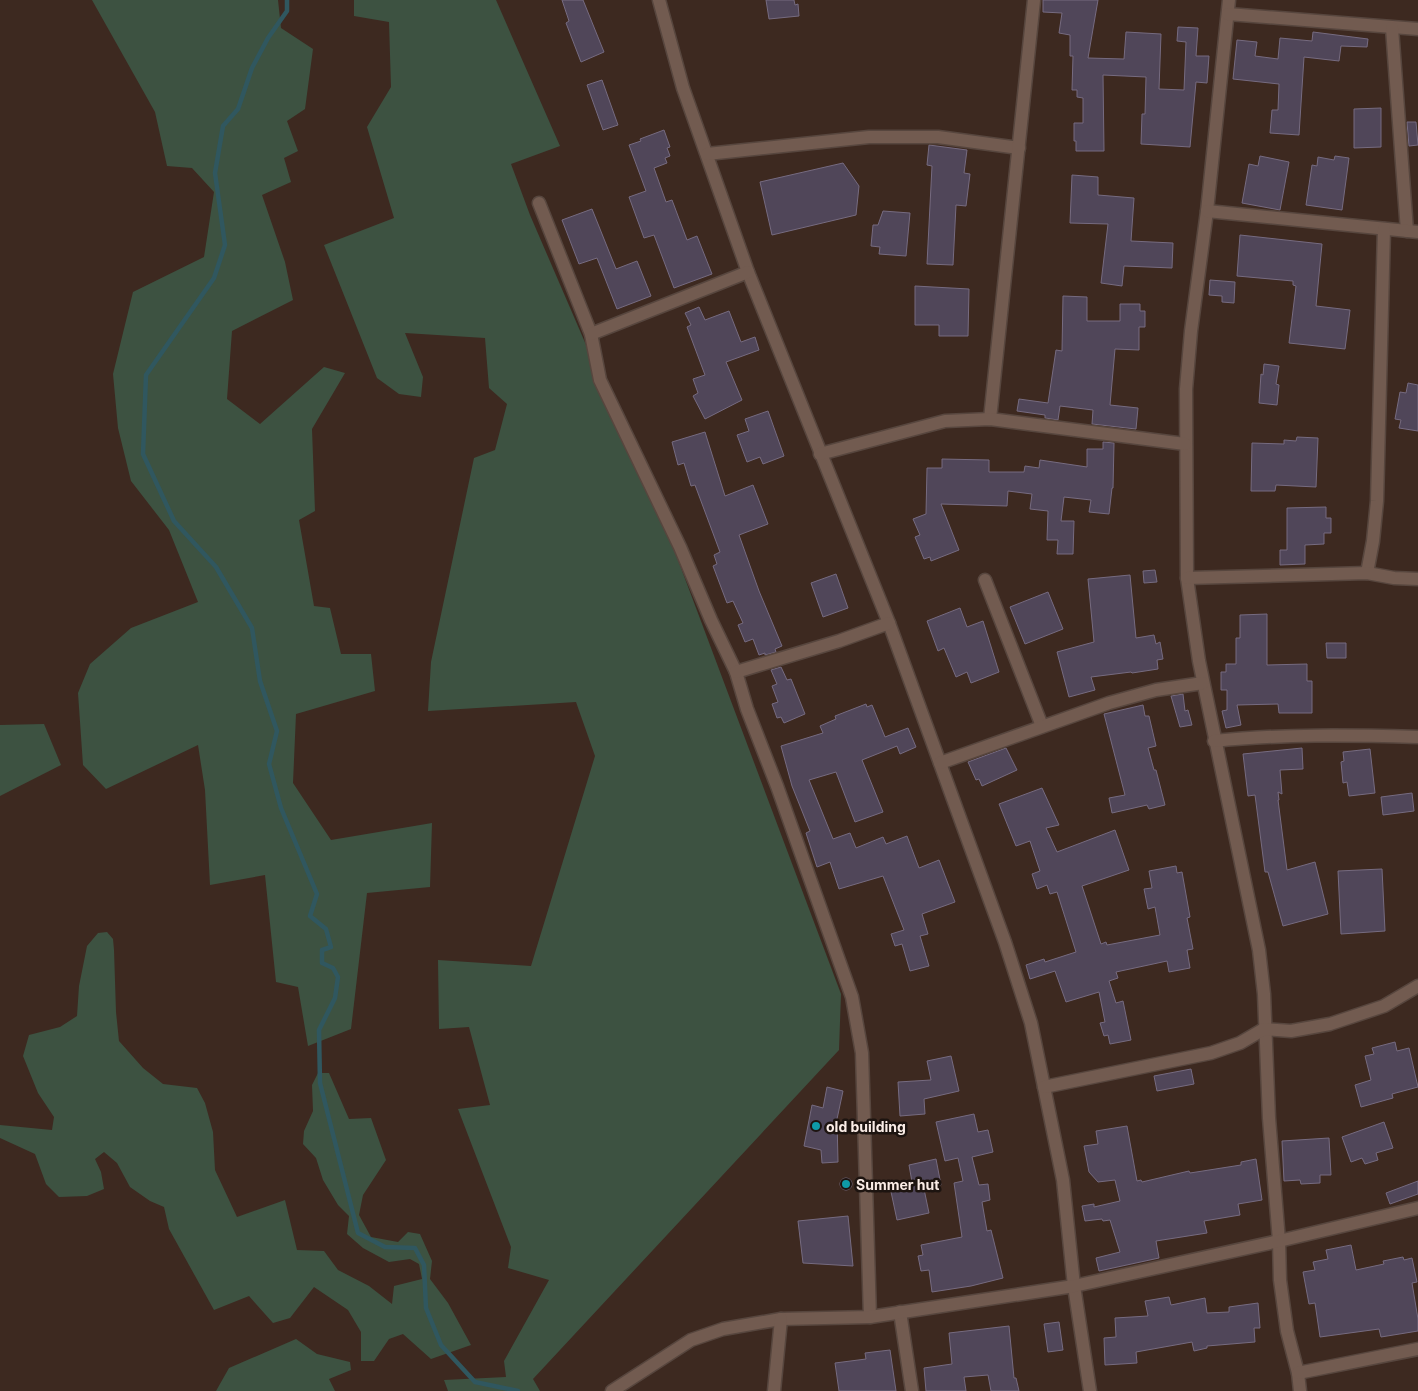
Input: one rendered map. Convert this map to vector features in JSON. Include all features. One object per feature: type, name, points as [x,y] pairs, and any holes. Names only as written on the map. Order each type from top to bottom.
[{"type":"street","points":[[659,0],[683,88],[748,272],[889,623],[1005,942],[1030,1023],[1063,1180],[1074,1286],[1090,1391]]},
{"type":"street","points":[[990,420],[1034,0]]},
{"type":"street","points":[[1229,0],[1186,389],[1187,578],[1214,741],[1259,950],[1264,994],[1264,1029],[1280,1280],[1300,1391]]},
{"type":"street","points":[[1228,14],[1418,30]]},
{"type":"street","points":[[1207,211],[1412,232],[1392,28]]},
{"type":"street","points":[[707,154],[869,138],[938,136],[1019,148]]},
{"type":"street","points":[[539,202],[591,334],[600,380],[622,422],[736,672],[747,709],[777,786],[852,997],[862,1053],[870,1317]]},
{"type":"street","points":[[1367,573],[1377,502],[1384,229]]},
{"type":"street","points":[[591,334],[748,272]]},
{"type":"street","points":[[820,454],[945,421],[990,420],[1185,444]]},
{"type":"street","points":[[1187,578],[1367,573],[1418,580]]},
{"type":"street","points":[[985,580],[1042,726]]},
{"type":"street","points":[[736,672],[839,641],[889,623]]},
{"type":"street","points":[[940,763],[1109,703],[1156,690],[1203,683]]},
{"type":"street","points":[[1214,741],[1255,737],[1339,734],[1418,737]]},
{"type":"street","points":[[1044,1087],[1211,1053],[1240,1043],[1264,1029],[1291,1031],[1330,1024],[1384,1006],[1418,986]]},
{"type":"street","points":[[612,1391],[691,1340],[723,1329],[781,1320],[870,1317],[1074,1286],[1279,1242],[1418,1208]]},
{"type":"street","points":[[900,1312],[912,1391]]},
{"type":"street","points":[[774,1391],[781,1320]]},
{"type":"street","points":[[1298,1373],[1418,1349]]},
{"type":"green space","points":[[92,0],[278,0],[281,28],[313,49],[305,109],[287,121],[298,151],[284,158],[291,182],[262,195],[285,262],[293,300],[232,331],[227,399],[260,424],[324,367],[345,373],[312,429],[315,511],[299,520],[314,606],[330,608],[341,654],[371,654],[375,691],[296,714],[293,783],[331,840],[432,823],[430,887],[367,893],[351,1029],[308,1046],[298,987],[276,982],[265,875],[210,885],[205,790],[198,745],[106,789],[83,765],[78,693],[90,664],[131,628],[198,602],[169,530],[131,481],[118,428],[113,374],[133,292],[204,257],[214,192],[192,168],[167,166],[155,112]]},
{"type":"green space","points":[[354,0],[496,0],[560,146],[511,164],[530,215],[672,544],[841,994],[839,1050],[533,1379],[540,1391],[448,1391],[444,1380],[506,1377],[504,1361],[549,1280],[508,1268],[511,1247],[458,1109],[490,1105],[469,1027],[439,1029],[438,960],[531,966],[595,756],[576,702],[428,711],[431,662],[474,458],[495,450],[507,404],[489,388],[485,338],[405,333],[423,377],[421,397],[399,394],[377,378],[324,245],[394,218],[367,127],[391,87],[389,22],[354,16]]},
{"type":"green space","points":[[44,724],[61,765],[0,796],[0,725]]},
{"type":"green space","points":[[107,932],[113,939],[119,1041],[143,1068],[163,1084],[197,1088],[205,1103],[213,1132],[215,1170],[237,1217],[285,1200],[297,1250],[324,1251],[338,1270],[369,1286],[392,1304],[394,1286],[422,1279],[419,1264],[410,1259],[389,1262],[363,1248],[347,1234],[349,1216],[338,1205],[323,1180],[316,1158],[303,1144],[304,1131],[313,1111],[312,1085],[318,1073],[329,1073],[349,1119],[371,1118],[386,1160],[363,1195],[359,1215],[371,1237],[398,1242],[408,1232],[420,1234],[432,1261],[430,1279],[448,1303],[471,1345],[431,1359],[403,1334],[389,1339],[374,1361],[361,1361],[361,1332],[348,1310],[314,1287],[290,1318],[273,1323],[249,1296],[214,1310],[169,1229],[164,1207],[150,1201],[130,1187],[117,1163],[104,1152],[95,1159],[101,1172],[104,1189],[87,1196],[59,1197],[46,1184],[35,1154],[0,1138],[0,1125],[52,1130],[54,1117],[38,1093],[23,1056],[29,1035],[60,1027],[77,1016],[79,986],[87,946],[98,933]]},
{"type":"green space","points":[[296,1339],[317,1354],[350,1362],[351,1370],[329,1379],[335,1391],[216,1391],[229,1368]]},
{"type":"building","points":[[562,0],[583,0],[604,52],[581,62],[566,23],[569,21]]},
{"type":"building","points":[[766,0],[794,0],[795,5],[798,4],[799,16],[769,19]]},
{"type":"building","points":[[1043,0],[1098,0],[1088,58],[1124,59],[1126,32],[1161,34],[1159,89],[1184,90],[1186,42],[1177,41],[1178,27],[1198,28],[1196,56],[1209,56],[1207,83],[1196,82],[1190,147],[1141,144],[1142,114],[1145,114],[1146,77],[1103,75],[1104,151],[1076,151],[1074,123],[1083,123],[1083,98],[1077,97],[1077,90],[1072,90],[1073,56],[1070,56],[1070,35],[1059,33],[1062,13],[1043,12]]},
{"type":"building","points":[[1313,32],[1368,39],[1367,47],[1341,46],[1339,61],[1304,57],[1299,135],[1270,133],[1272,110],[1278,110],[1279,84],[1233,79],[1237,40],[1257,42],[1255,56],[1278,59],[1280,38],[1312,41]]},
{"type":"building","points":[[602,80],[618,125],[603,130],[587,85]]},
{"type":"building","points":[[1381,108],[1381,147],[1354,148],[1354,109]]},
{"type":"building","points":[[1407,122],[1416,122],[1418,145],[1409,146]]},
{"type":"building","points":[[664,130],[670,147],[667,148],[670,156],[665,158],[667,163],[654,168],[666,202],[672,200],[687,240],[697,236],[712,274],[674,288],[654,235],[644,238],[629,197],[646,191],[629,145]]},
{"type":"building","points":[[929,145],[967,150],[964,173],[970,174],[966,206],[956,205],[953,265],[927,264],[932,166],[927,165]]},
{"type":"building","points":[[1260,156],[1289,162],[1280,210],[1242,203],[1249,164],[1258,166]]},
{"type":"building","points":[[1335,156],[1349,158],[1342,210],[1306,205],[1312,165],[1317,166],[1318,157],[1334,160]]},
{"type":"building","points":[[843,163],[859,186],[856,215],[772,235],[760,182]]},
{"type":"building","points":[[1072,175],[1098,177],[1098,195],[1134,198],[1131,241],[1173,243],[1172,268],[1124,266],[1122,286],[1101,283],[1108,224],[1070,223]]},
{"type":"building","points":[[592,209],[616,269],[637,261],[651,296],[617,309],[597,258],[579,264],[562,220]]},
{"type":"building","points":[[883,211],[910,213],[906,256],[879,254],[880,247],[871,246],[873,225],[878,225]]},
{"type":"building","points":[[1240,235],[1322,244],[1316,306],[1350,310],[1345,349],[1289,343],[1296,286],[1293,285],[1293,281],[1237,276]]},
{"type":"building","points":[[1210,280],[1235,282],[1234,303],[1222,302],[1222,296],[1209,295]]},
{"type":"building","points":[[915,286],[969,289],[968,336],[939,336],[939,325],[915,325]]},
{"type":"building","points":[[1063,296],[1087,297],[1087,321],[1120,321],[1120,304],[1140,304],[1140,311],[1145,311],[1145,327],[1139,327],[1139,350],[1115,349],[1110,405],[1138,408],[1136,429],[1092,424],[1093,410],[1060,406],[1058,420],[1045,418],[1045,415],[1017,411],[1019,399],[1048,403],[1056,350],[1062,351]]},
{"type":"building","points":[[699,307],[705,320],[729,311],[741,342],[755,337],[759,350],[726,362],[742,400],[705,419],[693,396],[698,393],[693,379],[705,375],[687,327],[691,325],[685,313]]},
{"type":"building","points":[[1264,364],[1279,366],[1276,384],[1279,385],[1277,405],[1259,403],[1261,374],[1263,375]]},
{"type":"building","points":[[1408,383],[1418,385],[1418,431],[1399,428],[1401,420],[1395,419],[1400,392],[1406,393]]},
{"type":"building","points":[[768,411],[784,456],[763,464],[760,457],[747,462],[737,435],[749,431],[745,419]]},
{"type":"building","points":[[705,432],[725,496],[753,485],[768,524],[739,535],[759,591],[782,646],[775,649],[776,652],[759,655],[753,639],[745,642],[738,625],[743,623],[733,601],[727,603],[713,566],[717,564],[714,555],[720,552],[695,485],[691,486],[684,463],[678,465],[672,442]]},
{"type":"building","points":[[1297,437],[1318,438],[1316,487],[1276,485],[1275,491],[1251,491],[1252,443],[1284,444],[1284,440],[1296,441]]},
{"type":"building","points":[[1103,442],[1114,443],[1113,488],[1109,514],[1089,512],[1091,500],[1064,497],[1061,521],[1074,521],[1073,554],[1057,554],[1058,540],[1047,540],[1048,511],[1030,509],[1032,494],[1008,491],[1007,506],[941,504],[959,550],[931,561],[930,557],[924,559],[915,537],[920,535],[913,519],[926,514],[927,468],[942,468],[942,459],[989,460],[989,472],[1024,472],[1025,466],[1039,468],[1040,460],[1087,467],[1087,449],[1103,449]]},
{"type":"building","points":[[1326,507],[1326,518],[1331,518],[1331,533],[1324,533],[1324,544],[1305,545],[1305,564],[1280,565],[1280,550],[1287,550],[1287,508]]},
{"type":"building","points":[[1155,570],[1157,582],[1144,583],[1143,571]]},
{"type":"building","points":[[836,574],[848,608],[823,617],[811,583]]},
{"type":"building","points":[[1130,575],[1136,638],[1154,635],[1156,644],[1160,642],[1163,659],[1157,660],[1158,669],[1091,677],[1095,690],[1069,697],[1057,652],[1094,642],[1088,579]]},
{"type":"building","points":[[1048,592],[1063,629],[1025,644],[1010,607]]},
{"type":"building","points":[[960,608],[967,627],[983,621],[999,672],[971,683],[967,672],[956,677],[944,648],[938,651],[927,621]]},
{"type":"building","points":[[1267,614],[1267,665],[1307,664],[1307,681],[1312,681],[1312,713],[1279,713],[1278,704],[1237,705],[1241,725],[1226,728],[1222,711],[1227,710],[1227,690],[1221,690],[1221,672],[1226,672],[1226,664],[1236,664],[1236,638],[1240,638],[1240,615]]},
{"type":"building","points":[[1326,643],[1346,643],[1346,658],[1327,658]]},
{"type":"building","points":[[781,667],[787,680],[791,679],[805,714],[784,723],[781,717],[777,718],[772,704],[778,702],[772,686],[777,684],[771,670]]},
{"type":"building","points":[[1183,694],[1185,711],[1188,710],[1192,725],[1180,727],[1171,696]]},
{"type":"building","points":[[866,704],[867,707],[872,705],[885,737],[908,728],[916,747],[900,754],[897,746],[862,760],[883,812],[855,822],[836,772],[809,780],[833,839],[850,833],[856,848],[883,837],[886,844],[907,836],[919,868],[939,860],[955,902],[922,914],[928,934],[920,936],[929,966],[910,971],[902,944],[895,946],[891,934],[904,930],[883,876],[839,889],[830,862],[817,867],[806,833],[810,831],[792,786],[781,746],[823,733],[820,726],[836,719],[835,716]]},
{"type":"building","points":[[1143,705],[1145,716],[1149,716],[1156,746],[1148,748],[1165,805],[1149,809],[1147,805],[1112,813],[1109,798],[1125,795],[1104,714]]},
{"type":"building","points":[[1006,748],[1017,770],[982,786],[979,779],[976,780],[968,762]]},
{"type":"building","points":[[1302,748],[1303,769],[1280,770],[1282,794],[1278,792],[1278,800],[1287,870],[1315,862],[1328,914],[1283,926],[1268,872],[1265,872],[1255,795],[1248,796],[1243,754]]},
{"type":"building","points":[[1370,749],[1375,793],[1349,796],[1347,782],[1343,783],[1341,762],[1344,761],[1343,752]]},
{"type":"building","points":[[1042,788],[1059,825],[1046,828],[1057,852],[1115,830],[1129,870],[1082,886],[1101,944],[1106,942],[1107,945],[1160,935],[1155,907],[1148,909],[1144,889],[1152,888],[1149,871],[1176,866],[1177,873],[1182,872],[1190,917],[1187,918],[1193,949],[1187,950],[1190,968],[1169,972],[1167,961],[1116,972],[1118,978],[1109,981],[1116,1003],[1123,1001],[1131,1040],[1110,1044],[1108,1035],[1104,1036],[1100,1023],[1105,1022],[1099,992],[1066,1002],[1055,971],[1030,979],[1026,965],[1044,959],[1045,962],[1076,952],[1057,892],[1050,894],[1047,885],[1037,889],[1032,874],[1040,871],[1030,841],[1016,846],[999,804]]},
{"type":"building","points":[[1412,793],[1414,811],[1383,815],[1381,797]]},
{"type":"building","points":[[1382,869],[1385,931],[1341,934],[1338,871]]},
{"type":"building","points":[[1395,1042],[1397,1051],[1409,1048],[1418,1087],[1392,1094],[1393,1098],[1361,1107],[1355,1085],[1371,1080],[1365,1056],[1374,1054],[1372,1048]]},
{"type":"building","points":[[951,1056],[959,1091],[924,1099],[925,1114],[900,1116],[898,1082],[931,1080],[927,1061]]},
{"type":"building","points":[[1191,1069],[1194,1084],[1157,1091],[1154,1076]]},
{"type":"building","points":[[827,1087],[843,1091],[837,1119],[838,1162],[822,1163],[821,1150],[804,1146],[812,1105],[823,1108]]},
{"type":"building","points":[[974,1114],[978,1132],[988,1130],[993,1152],[972,1157],[979,1185],[988,1184],[990,1200],[982,1202],[987,1231],[991,1230],[1003,1278],[971,1286],[932,1292],[929,1270],[921,1271],[918,1256],[923,1255],[921,1245],[962,1237],[954,1183],[963,1181],[958,1158],[945,1161],[936,1122]]},
{"type":"building","points":[[1384,1122],[1393,1148],[1376,1153],[1378,1160],[1365,1164],[1362,1158],[1351,1162],[1342,1137]]},
{"type":"building","points":[[1127,1126],[1137,1181],[1141,1180],[1142,1182],[1189,1171],[1190,1173],[1241,1165],[1241,1162],[1256,1159],[1262,1200],[1238,1204],[1240,1215],[1204,1221],[1207,1233],[1156,1241],[1159,1258],[1099,1271],[1096,1258],[1120,1252],[1110,1220],[1085,1221],[1082,1206],[1094,1204],[1094,1207],[1120,1201],[1115,1180],[1098,1182],[1089,1172],[1084,1146],[1098,1144],[1096,1131]]},
{"type":"building","points":[[1329,1138],[1331,1175],[1320,1175],[1320,1183],[1301,1184],[1300,1180],[1284,1181],[1282,1141]]},
{"type":"building","points":[[936,1159],[941,1185],[924,1189],[929,1213],[897,1220],[890,1187],[912,1182],[909,1165]]},
{"type":"building","name":"Summer hut","points":[[846,1178],[852,1184],[846,1190],[840,1184]]},
{"type":"building","points":[[1418,1181],[1418,1194],[1390,1204],[1386,1193]]},
{"type":"building","points":[[848,1216],[853,1266],[803,1263],[798,1221]]},
{"type":"building","points":[[1351,1245],[1356,1270],[1384,1264],[1383,1261],[1403,1257],[1404,1260],[1412,1258],[1417,1282],[1412,1283],[1418,1331],[1381,1337],[1379,1329],[1320,1337],[1315,1303],[1309,1304],[1303,1272],[1315,1270],[1313,1262],[1328,1259],[1326,1250]]},
{"type":"building","points":[[1169,1297],[1171,1305],[1205,1298],[1207,1313],[1229,1312],[1229,1307],[1258,1303],[1260,1328],[1254,1328],[1255,1342],[1207,1346],[1207,1348],[1194,1351],[1192,1342],[1136,1352],[1137,1363],[1105,1365],[1104,1338],[1116,1337],[1115,1318],[1148,1316],[1145,1301]]},
{"type":"building","points":[[1059,1322],[1063,1350],[1048,1352],[1044,1324]]},
{"type":"building","points":[[1009,1326],[1014,1378],[1016,1378],[1019,1391],[991,1391],[988,1375],[964,1377],[966,1391],[926,1391],[924,1368],[952,1364],[949,1333]]},
{"type":"building","points":[[890,1350],[896,1391],[839,1391],[835,1363],[866,1359],[865,1353]]},
{"type":"waterway","points":[[287,0],[287,11],[268,38],[252,68],[238,109],[223,126],[215,173],[225,245],[214,278],[146,375],[143,454],[174,521],[216,567],[252,628],[260,681],[277,731],[269,764],[281,808],[317,894],[310,916],[326,929],[331,947],[322,950],[322,963],[333,968],[338,977],[335,998],[319,1030],[320,1083],[358,1233],[385,1247],[415,1248],[424,1265],[426,1308],[441,1345],[475,1382],[518,1391]]},
{"type":"place","name":"old building","points":[[816,1126]]},
{"type":"place","name":"Summer hut","points":[[846,1184]]}]
